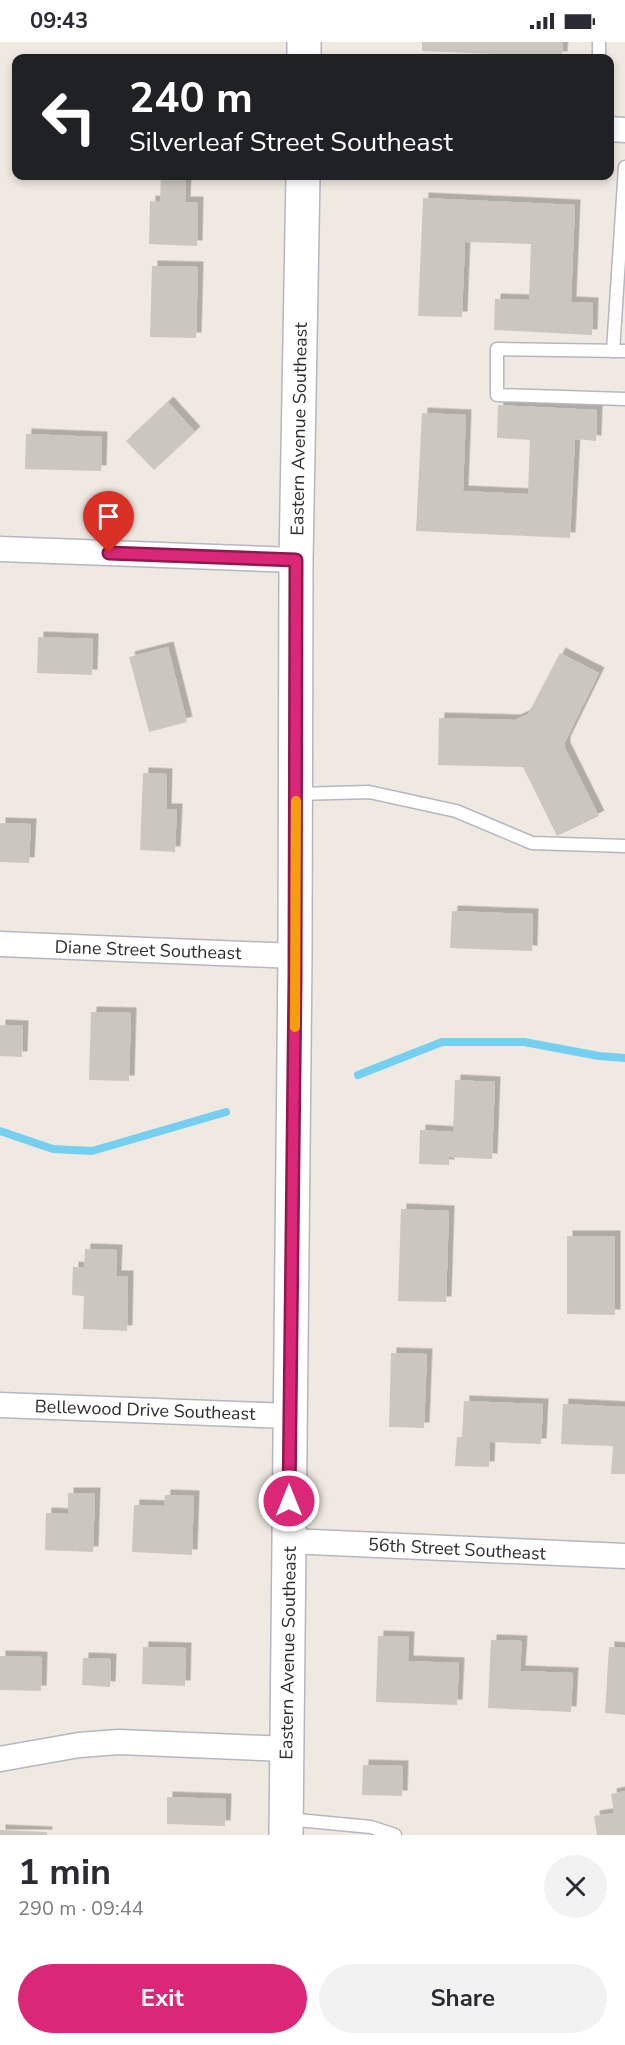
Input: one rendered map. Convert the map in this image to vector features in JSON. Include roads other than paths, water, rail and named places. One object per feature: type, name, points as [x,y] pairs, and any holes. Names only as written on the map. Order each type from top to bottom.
[{"type":"street","name":"Eastern Avenue Southeast","points":[[286,1827],[295,956],[296,560],[303,180]]},
{"type":"street","points":[[0,549],[296,560]]},
{"type":"street","name":"Diane Street Southeast","points":[[0,944],[295,956]]},
{"type":"street","name":"Bellewood Drive Southeast","points":[[0,1405],[290,1416]]},
{"type":"street","name":"56th Street Southeast","points":[[289,1541],[625,1556]]},
{"type":"street","points":[[0,1759],[79,1745],[119,1742],[287,1749]]},
{"type":"lane","points":[[625,167],[619,351],[497,349],[497,394],[625,399]]},
{"type":"lane","points":[[296,794],[369,792],[456,812],[532,843],[625,846]]},
{"type":"lane","points":[[286,1827],[371,1827],[395,1835]]},
{"type":"waterway","points":[[358,1075],[442,1042],[524,1042],[599,1056],[625,1058]]},
{"type":"waterway","points":[[0,1131],[53,1149],[92,1151],[226,1112]]}]
